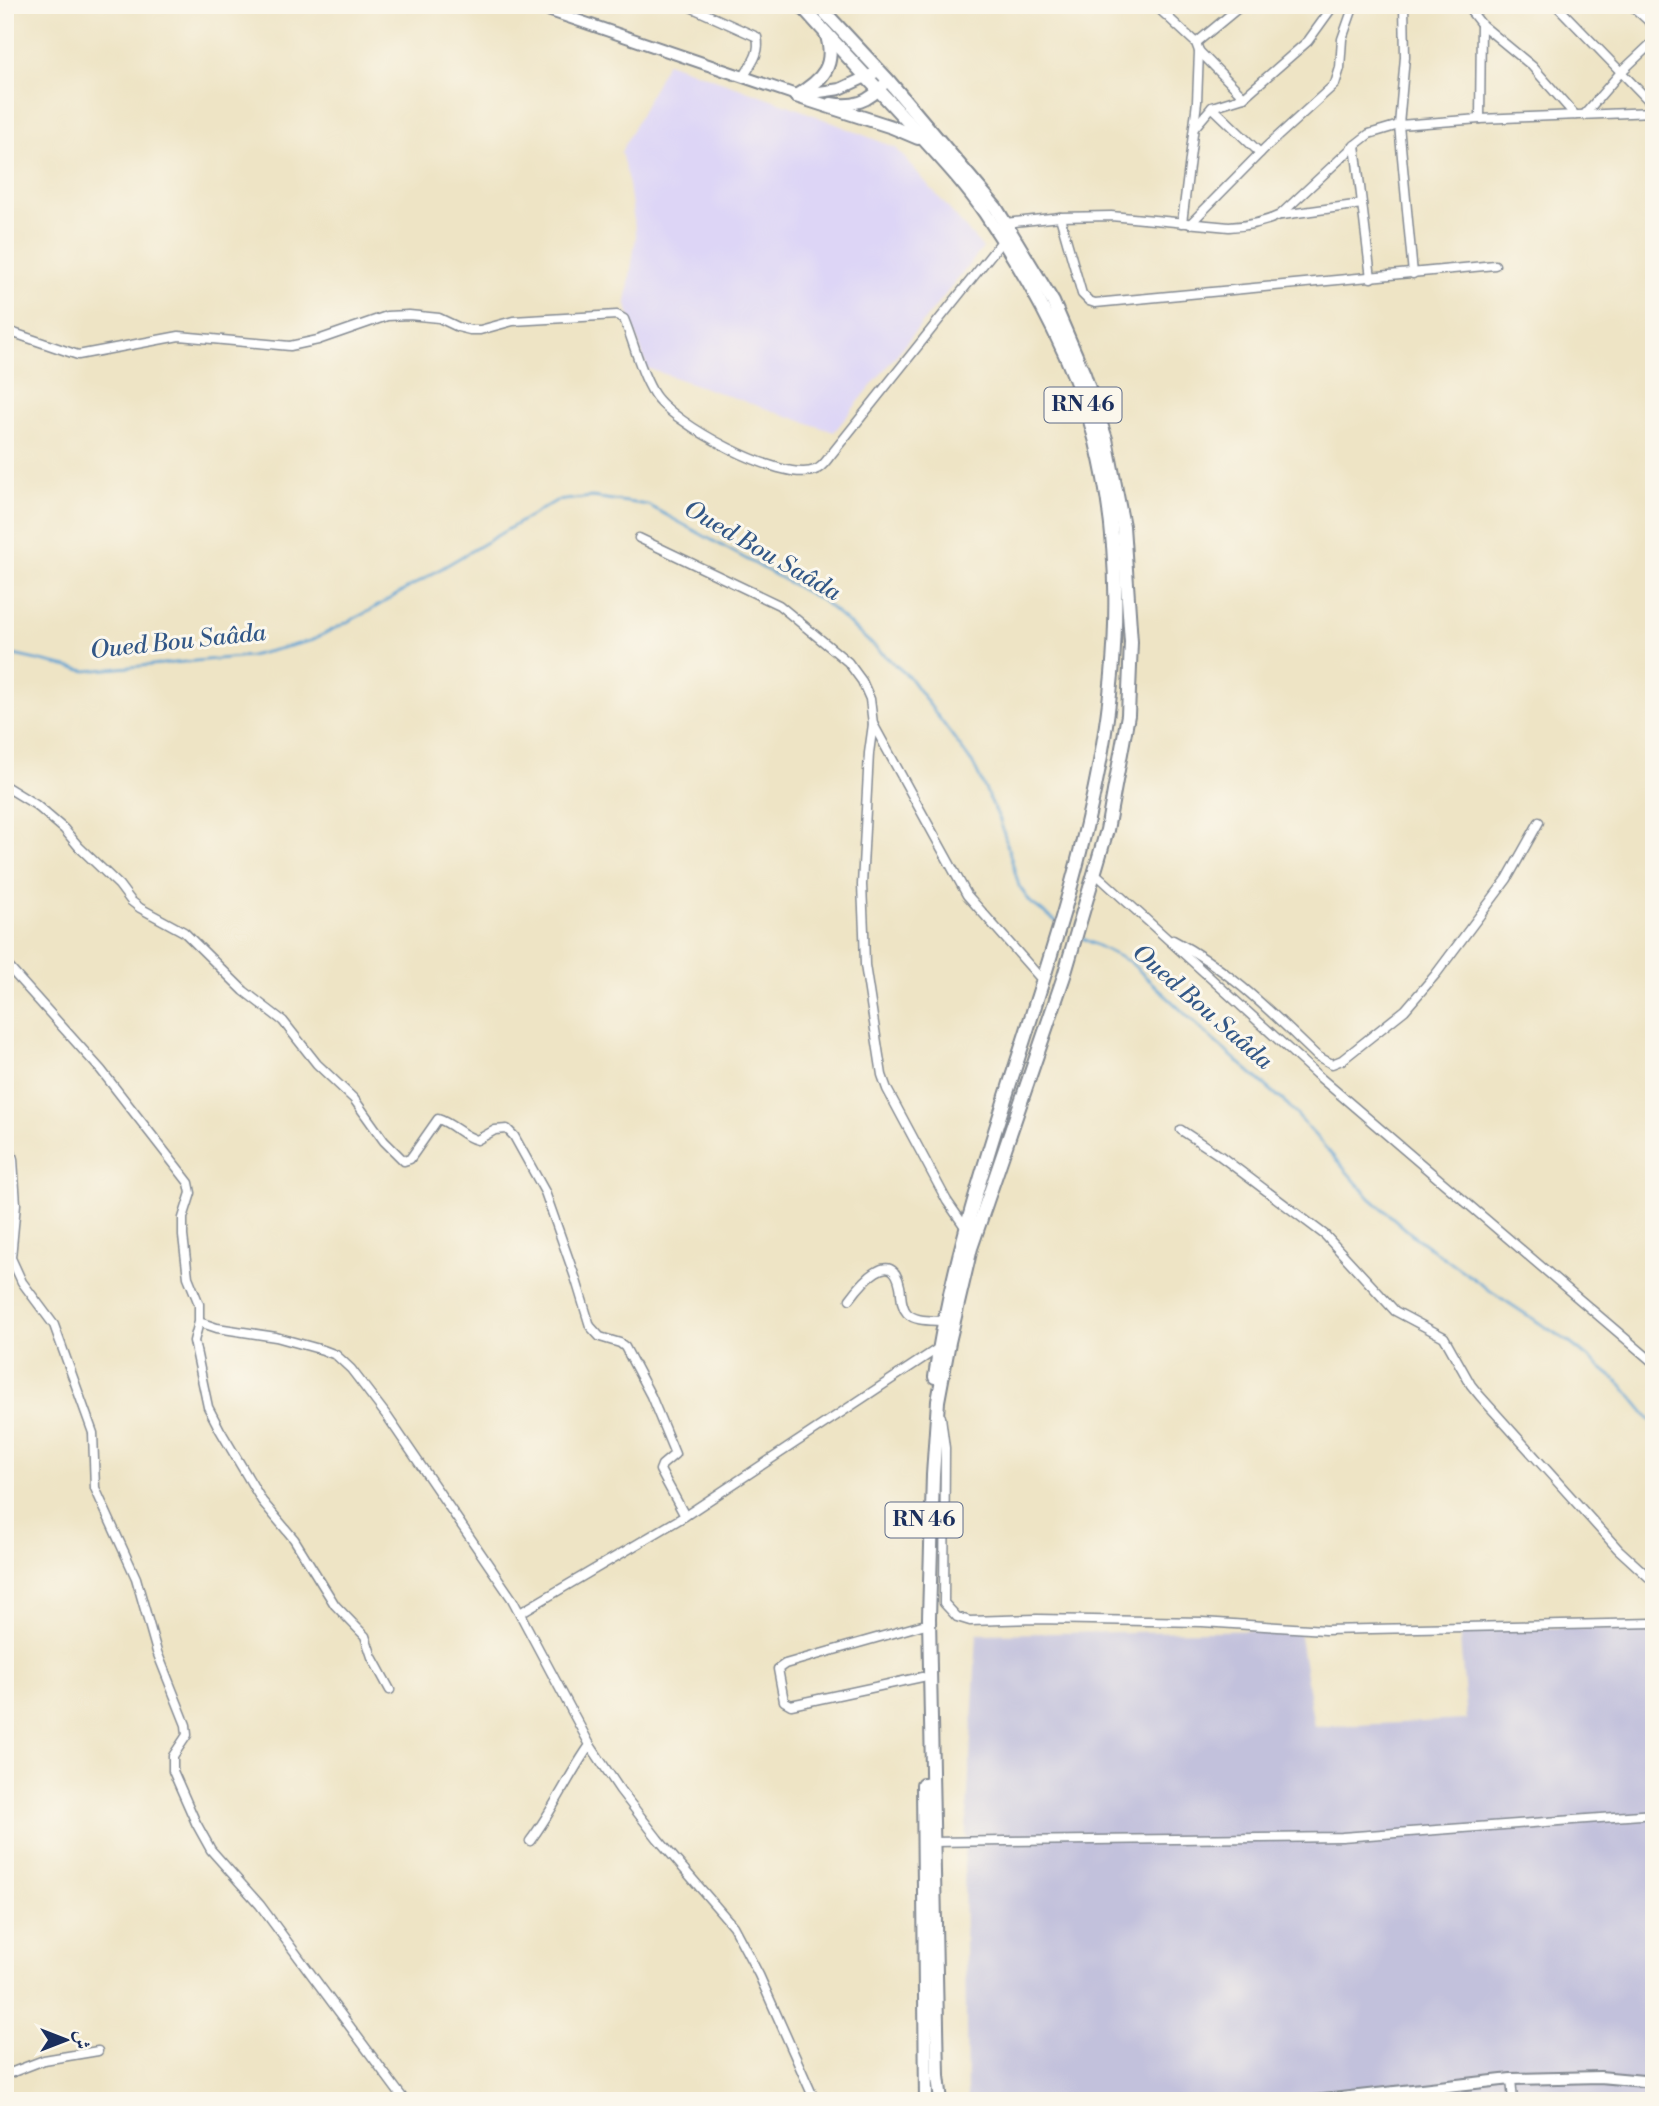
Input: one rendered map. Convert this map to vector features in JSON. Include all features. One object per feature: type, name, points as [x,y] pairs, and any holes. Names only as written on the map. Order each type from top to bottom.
[{"type":"main road","points":[[533,5],[892,127],[926,142]]},
{"type":"main road","name":"RN 46","points":[[801,5],[826,33],[879,79],[926,142],[957,176],[1044,310],[1075,382],[1095,439],[1113,531],[1116,638],[1110,708],[1098,776],[1071,891],[965,1227],[944,1321],[933,1475],[929,1618],[926,2101]]},
{"type":"main road","name":"RN 46","points":[[818,5],[879,79],[996,208],[1053,302],[1084,374],[1106,439],[1123,526],[1131,642],[1128,715],[1112,806],[1095,873],[1064,975],[971,1248],[944,1345],[929,1420],[923,1535],[922,1677],[941,2101]]},
{"type":"main road","points":[[796,96],[815,84],[828,66],[830,55],[826,33]]},
{"type":"main road","points":[[796,96],[879,79]]},
{"type":"main road","points":[[796,96],[844,106],[855,105],[873,96],[879,79]]},
{"type":"main road","points":[[1314,2101],[1511,2079],[1600,2077],[1654,2082]]},
{"type":"street","points":[[686,5],[757,37],[757,54],[744,76]]},
{"type":"street","points":[[1155,5],[1244,97]]},
{"type":"street","points":[[1197,47],[1242,5]]},
{"type":"street","points":[[1193,130],[1212,107],[1244,97],[1308,41],[1334,5]]},
{"type":"street","points":[[1186,223],[1335,84],[1340,68],[1342,39],[1354,5]]},
{"type":"street","points":[[1404,5],[1405,57],[1399,125],[1413,274]]},
{"type":"street","points":[[1466,5],[1481,24],[1532,66],[1579,115]]},
{"type":"street","points":[[1556,5],[1654,106]]},
{"type":"street","points":[[1631,5],[1654,26]]},
{"type":"street","points":[[1480,119],[1481,24]]},
{"type":"street","points":[[1579,115],[1654,41]]},
{"type":"street","points":[[1186,223],[1200,74],[1197,47]]},
{"type":"street","points":[[1212,107],[1260,153]]},
{"type":"street","points":[[1280,215],[1369,134],[1399,125],[1654,112]]},
{"type":"street","points":[[1355,145],[1371,278]]},
{"type":"street","points":[[1005,223],[1060,217],[1111,216],[1249,226],[1280,215],[1362,204]]},
{"type":"street","points":[[1060,217],[1082,294],[1089,302],[1095,303],[1495,265]]},
{"type":"street","points":[[5,330],[78,355],[179,336],[290,346],[318,340],[387,317],[409,315],[439,318],[470,330],[513,321],[617,315],[624,319],[655,396],[673,414],[734,450],[786,471],[804,472],[821,467],[1002,242]]},
{"type":"street","points":[[639,538],[779,605],[848,662],[862,681],[870,699],[873,724],[862,885],[865,965],[882,1075],[947,1201],[965,1227]]},
{"type":"street","points":[[873,724],[967,895],[1043,981]]},
{"type":"street","points":[[5,786],[36,805],[64,829],[79,847],[111,876],[131,901],[184,932],[244,991],[283,1021],[317,1064],[354,1099],[384,1141],[404,1161],[409,1160],[438,1119],[463,1135],[477,1140],[502,1129],[507,1129],[514,1136],[545,1192],[590,1326],[600,1337],[625,1347],[651,1396],[675,1454],[660,1470],[685,1516]]},
{"type":"street","points":[[1161,934],[1202,955],[1237,980],[1317,1056],[1332,1064],[1342,1060],[1405,1010],[1436,974],[1507,879],[1539,822]]},
{"type":"street","points":[[1095,873],[1316,1074],[1654,1363]]},
{"type":"street","points":[[5,963],[101,1070],[189,1183],[191,1193],[183,1218],[183,1236],[188,1277],[199,1304],[200,1322],[194,1341],[208,1407],[252,1487],[294,1539],[324,1590],[365,1636],[372,1657],[390,1690]]},
{"type":"street","points":[[1181,1130],[1219,1155],[1325,1236],[1395,1311],[1444,1337],[1480,1396],[1618,1549],[1654,1582]]},
{"type":"street","points":[[5,1132],[13,1159],[16,1204],[11,1258],[22,1282],[54,1325],[91,1425],[95,1488],[136,1578],[157,1652],[186,1725],[187,1735],[173,1756],[173,1771],[211,1850],[260,1905],[405,2101]]},
{"type":"street","points":[[850,1298],[869,1275],[886,1269],[897,1278],[903,1306],[909,1314],[917,1318],[944,1321]]},
{"type":"street","points":[[200,1322],[218,1328],[276,1337],[336,1355],[351,1369],[387,1416],[512,1599],[590,1745],[620,1790],[733,1926],[759,1975],[815,2101]]},
{"type":"street","points":[[520,1613],[685,1516],[944,1345]]},
{"type":"street","points":[[938,1401],[945,1448],[944,1603],[957,1617],[970,1621],[1037,1619],[1202,1622],[1325,1630],[1654,1623]]},
{"type":"street","points":[[922,1625],[785,1664],[778,1669],[777,1675],[784,1701],[791,1705],[922,1677]]},
{"type":"street","points":[[530,1841],[543,1825],[558,1795],[590,1745]]},
{"type":"street","points":[[928,1842],[1342,1837],[1654,1814]]},
{"type":"street","points":[[5,2075],[44,2060],[99,2051]]},
{"type":"street","points":[[1511,2079],[1513,2101]]},
{"type":"shaded area","points":[[667,62],[796,108],[896,148],[983,248],[834,432],[647,368],[626,303],[636,236],[621,152]]},
{"type":"shaded area","points":[[1459,1628],[1654,1628],[1654,2101],[967,2101],[964,1866],[977,1634],[1299,1630],[1314,1727],[1467,1720]]},
{"type":"waterway","name":"Oued Bou Saâda","points":[[5,653],[86,671],[250,656],[310,641],[369,611],[556,501],[592,497],[648,505],[824,602],[909,677],[973,764],[1000,820],[1019,886],[1031,903],[1057,922]]},
{"type":"waterway","name":"Oued Bou Saâda","points":[[1080,937],[1130,962],[1214,1041],[1288,1105],[1370,1198],[1415,1237],[1570,1343],[1621,1384],[1654,1424]]}]
